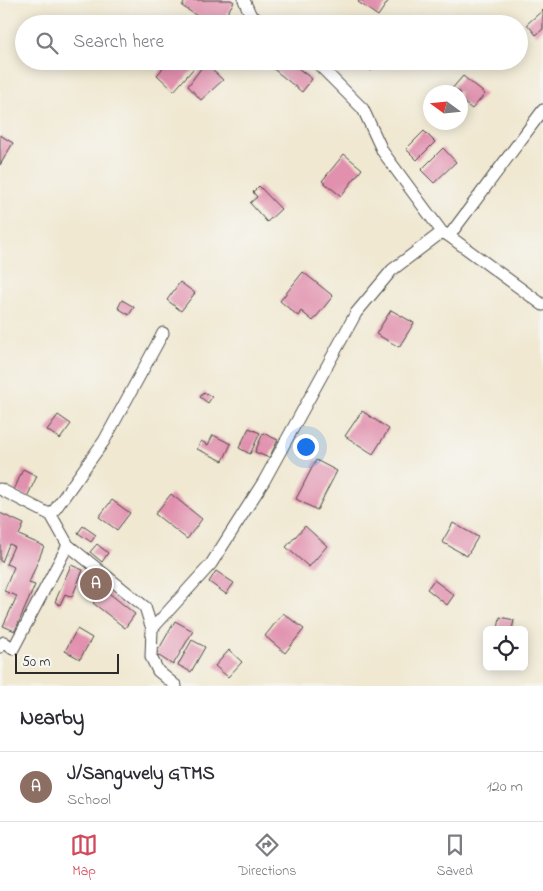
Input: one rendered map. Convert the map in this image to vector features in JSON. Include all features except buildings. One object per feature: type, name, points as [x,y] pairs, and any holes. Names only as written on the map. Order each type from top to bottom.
[{"type":"street","points":[[244,0],[251,15]]},
{"type":"street","points":[[324,70],[363,109],[383,152],[445,234],[543,304]]},
{"type":"street","points":[[152,629],[211,564],[264,481],[356,313],[392,270],[445,234],[543,110]]},
{"type":"street","points":[[51,515],[104,441],[163,333]]},
{"type":"street","points":[[0,489],[51,515],[68,545],[146,607],[152,629],[151,657],[158,670],[176,686]]},
{"type":"street","points":[[0,647],[4,642],[13,649],[68,545]]},
{"type":"place","name":"J/Sanguvely GTMS","points":[[96,584]]}]
